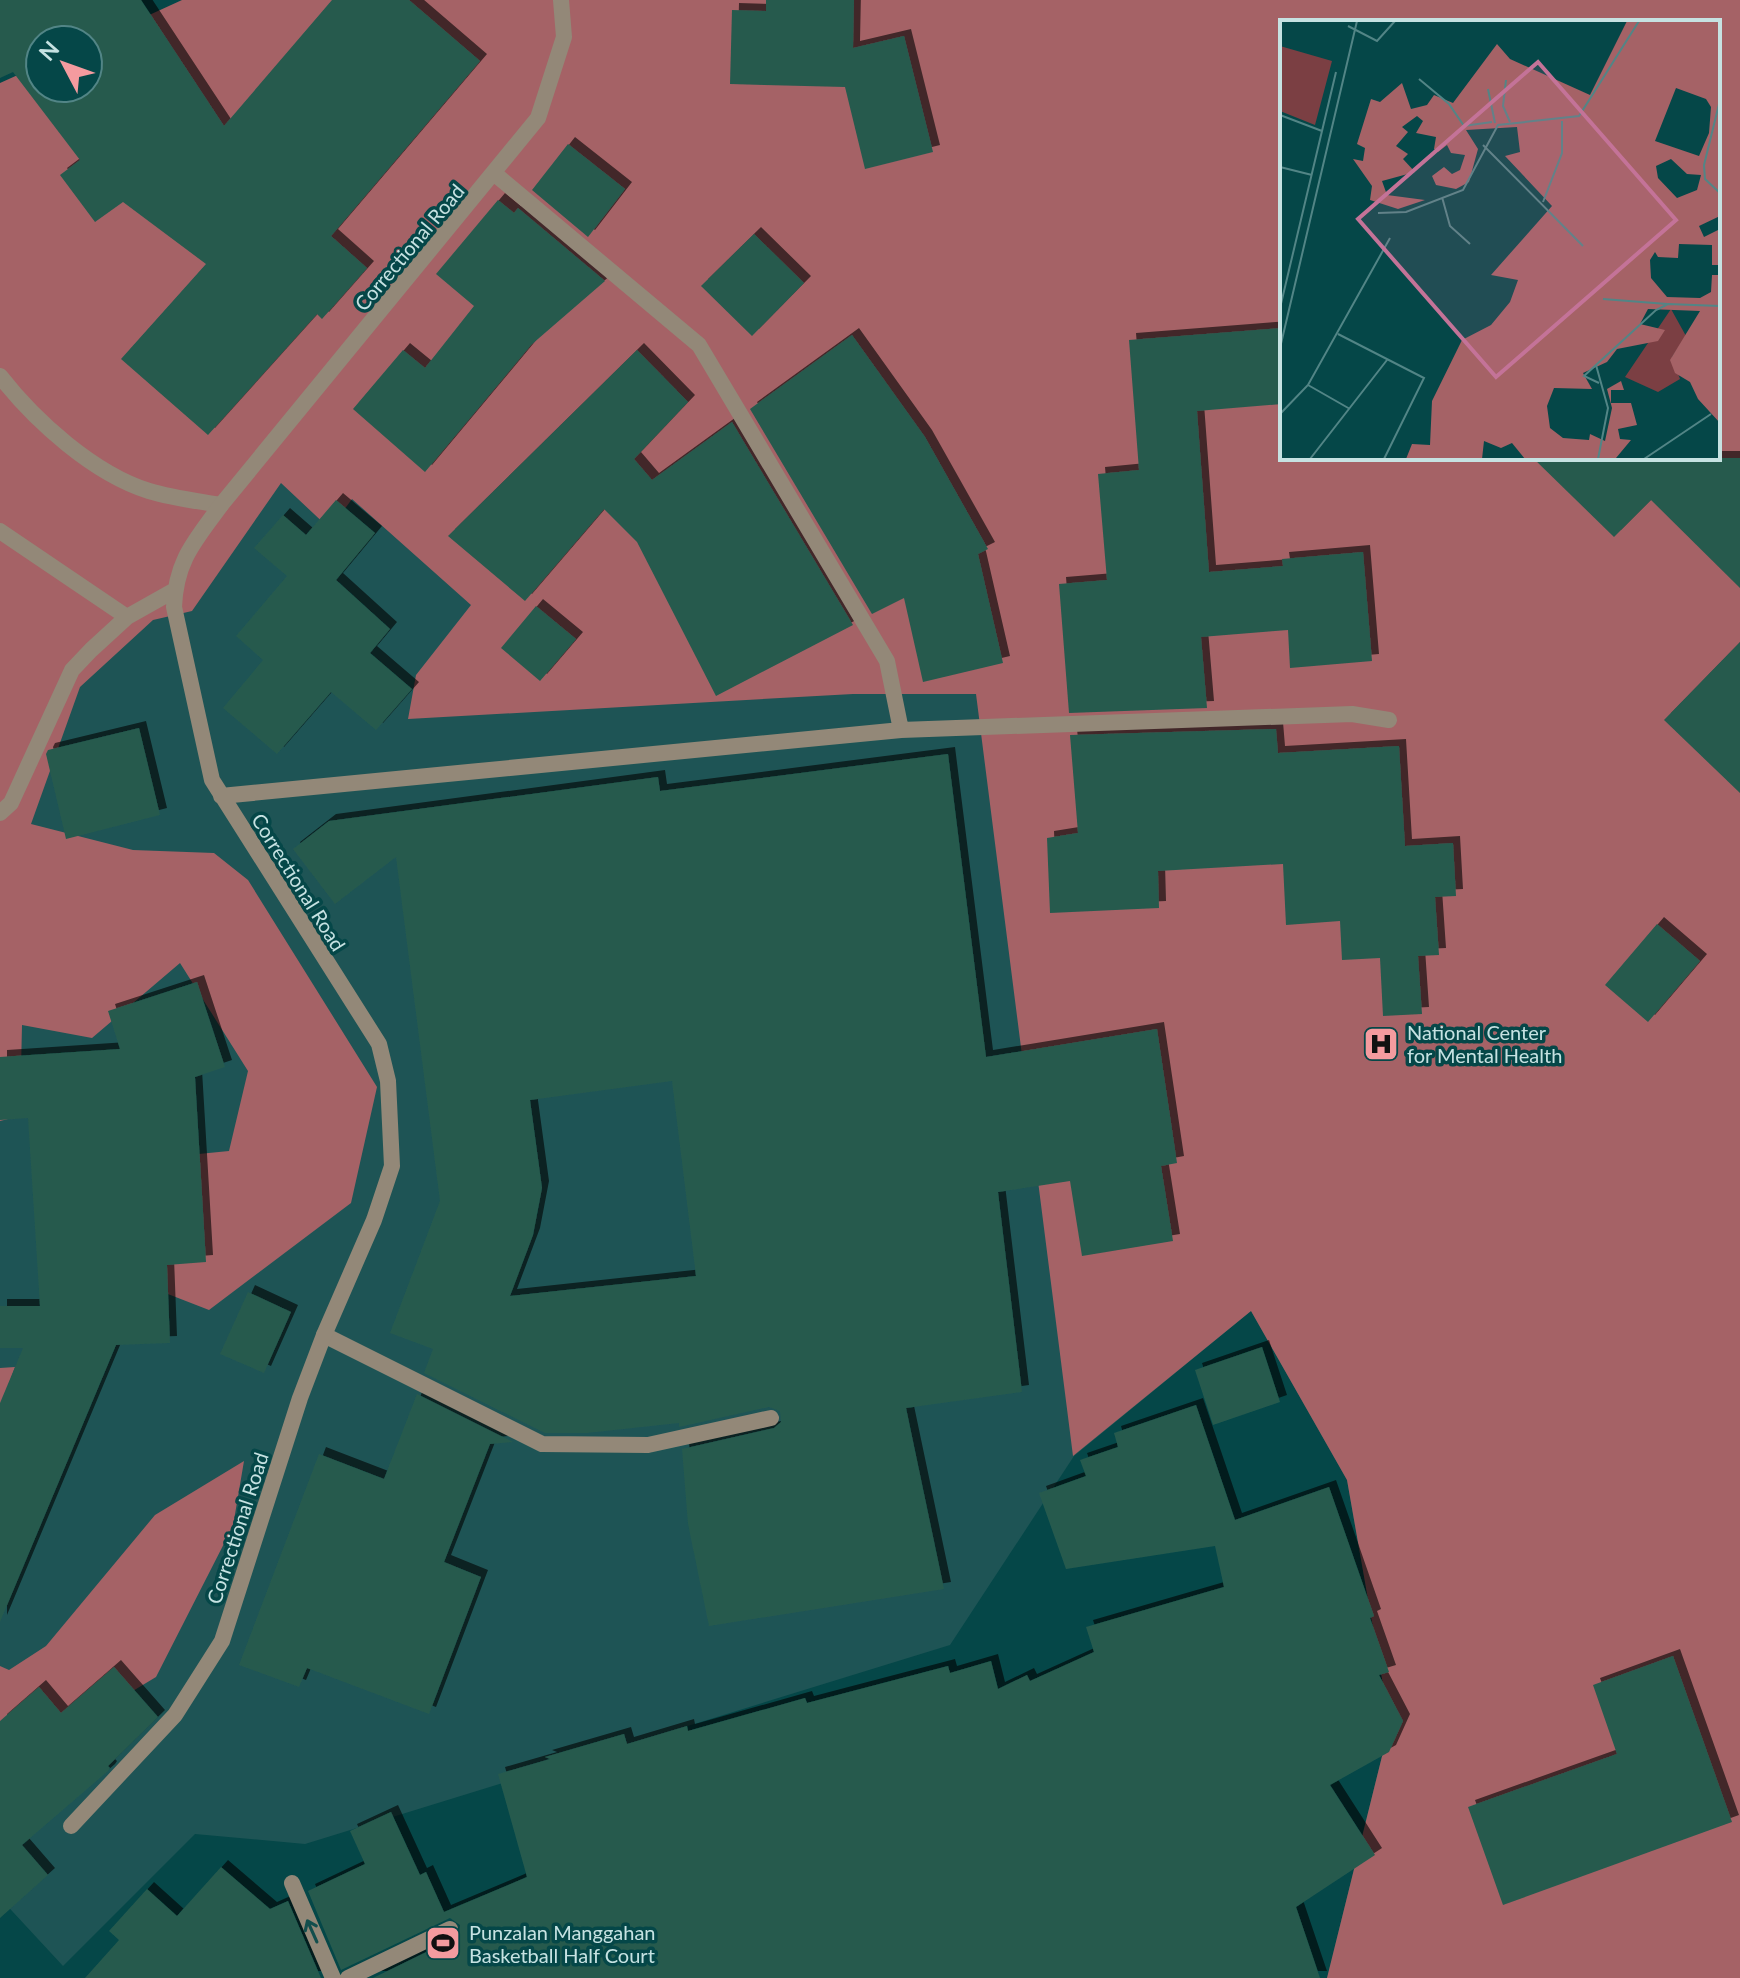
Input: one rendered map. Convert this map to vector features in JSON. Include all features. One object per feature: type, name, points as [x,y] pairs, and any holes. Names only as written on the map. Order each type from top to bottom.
[{"type":"street","name":"Correctional Road","points":[[71,1826],[175,1715],[222,1641],[300,1398],[374,1220],[392,1166],[388,1081],[379,1044],[212,780],[174,607],[175,590],[185,555],[221,505],[538,118],[564,37],[561,0]]},
{"type":"street","points":[[495,174],[699,345],[887,661],[901,730]]},
{"type":"street","points":[[0,376],[37,416],[101,469],[150,491],[221,505]]},
{"type":"street","points":[[0,531],[127,617]]},
{"type":"street","points":[[0,813],[11,803],[72,670],[127,617],[175,590]]},
{"type":"street","points":[[221,796],[901,730],[1352,714],[1389,720]]},
{"type":"street","points":[[324,1335],[542,1444],[648,1445],[771,1418]]},
{"type":"street","points":[[292,1883],[333,1978]]},
{"type":"street","points":[[348,1978],[450,1929]]},
{"type":"shaded area","name":"National Center for Mental Health","points":[[182,0],[1740,0],[1740,1978],[1327,1978],[1390,1724],[1347,1480],[1251,1311],[1073,1456],[976,694],[853,694],[408,719],[416,675],[471,605],[352,499],[330,529],[281,483],[192,611],[153,620],[80,687],[31,824],[133,850],[214,853],[248,880],[377,1087],[351,1203],[209,1310],[137,1282],[148,1159],[229,1151],[248,1071],[180,963],[92,1038],[22,1025],[20,1116],[0,1121],[0,83],[24,72],[24,104],[104,104],[104,36]]},
{"type":"shaded area","points":[[1740,0],[1740,1978],[1327,1978],[1390,1724],[1347,1480],[1251,1311],[1074,1456],[950,1645],[305,1844],[195,1834],[63,1966],[0,1898],[0,100],[24,93],[24,104],[104,104],[104,55]]},
{"type":"shaded area","points":[[15,1367],[0,1408],[0,1368]]},
{"type":"shaded area","points":[[244,1461],[233,1526],[156,1677],[0,1771],[0,1666],[9,1670],[46,1646],[155,1515]]},
{"type":"building","points":[[0,0],[141,0],[224,126],[332,0],[409,0],[480,61],[331,236],[367,268],[322,319],[317,314],[208,435],[121,359],[206,264],[123,202],[95,222],[60,175],[80,160],[37,104],[104,104],[104,24],[24,24],[24,86],[13,72],[0,78]]},
{"type":"building","points":[[766,0],[854,0],[853,48],[904,36],[933,152],[865,169],[845,87],[730,84],[732,10],[766,11]]},
{"type":"building","points":[[568,144],[625,189],[588,237],[532,190]]},
{"type":"building","points":[[498,200],[514,213],[518,208],[605,281],[531,345],[425,472],[353,409],[403,350],[425,368],[474,306],[436,274]]},
{"type":"building","points":[[754,234],[804,283],[752,336],[701,286]]},
{"type":"building","points":[[1280,328],[1280,404],[1197,411],[1209,572],[1283,566],[1282,559],[1363,552],[1372,661],[1290,668],[1288,630],[1201,637],[1207,708],[1069,713],[1059,584],[1107,580],[1098,474],[1139,470],[1129,340]]},
{"type":"building","points":[[852,335],[925,437],[988,549],[978,554],[1003,663],[923,682],[904,598],[872,614],[750,409]]},
{"type":"building","points":[[637,350],[688,402],[634,459],[652,480],[732,422],[853,625],[716,696],[637,542],[604,509],[525,601],[448,536]]},
{"type":"building","points":[[1740,458],[1740,588],[1651,500],[1614,537],[1535,460]]},
{"type":"building","points":[[336,500],[375,533],[336,580],[390,629],[370,653],[412,689],[376,730],[331,692],[277,754],[223,708],[263,660],[236,636],[287,576],[254,548],[283,515],[306,535]]},
{"type":"building","points":[[536,606],[576,639],[540,681],[501,648]]},
{"type":"building","points":[[1740,642],[1740,793],[1664,720]]},
{"type":"building","points":[[139,728],[160,815],[66,839],[46,754],[48,750]]},
{"type":"building","points":[[1276,729],[1278,753],[1399,746],[1405,846],[1453,843],[1456,896],[1435,897],[1439,955],[1418,956],[1422,1014],[1383,1016],[1380,958],[1342,960],[1340,921],[1286,925],[1283,864],[1158,871],[1159,908],[1050,913],[1047,838],[1078,833],[1070,735]]},
{"type":"building","points":[[948,754],[986,1057],[1157,1029],[1177,1163],[1161,1166],[1173,1241],[1082,1256],[1070,1181],[998,1192],[1022,1392],[906,1408],[944,1589],[709,1626],[688,1524],[682,1449],[774,1428],[781,1422],[780,1411],[769,1407],[679,1427],[679,1423],[587,1433],[545,1433],[424,1373],[433,1349],[390,1333],[440,1201],[396,857],[335,904],[293,849],[329,821],[658,777],[660,791]],"holes":[[[672,1081],[696,1276],[510,1296],[533,1235],[542,1188],[530,1100]]]},
{"type":"building","points":[[1657,924],[1700,961],[1648,1022],[1605,985]]},
{"type":"building","points":[[197,982],[225,1067],[195,1077],[206,1262],[167,1265],[170,1343],[116,1345],[0,1622],[0,1403],[23,1348],[0,1348],[0,1306],[40,1306],[28,1118],[0,1120],[0,1057],[120,1049],[108,1011]]},
{"type":"building","points":[[248,1292],[291,1312],[264,1373],[220,1354]]},
{"type":"building","points":[[1262,1347],[1280,1402],[1213,1425],[1195,1370]]},
{"type":"building","points":[[417,1394],[513,1442],[490,1444],[444,1562],[481,1577],[429,1714],[307,1668],[299,1687],[239,1665],[319,1454],[384,1479]]},
{"type":"building","points":[[1196,1405],[1235,1520],[1329,1487],[1374,1616],[1370,1618],[1389,1672],[1379,1675],[1403,1721],[1389,1752],[1330,1785],[1375,1855],[1296,1907],[1320,1978],[373,1978],[455,1938],[460,1925],[450,1918],[341,1970],[308,1891],[365,1864],[350,1831],[391,1812],[420,1875],[426,1872],[444,1912],[527,1877],[498,1774],[624,1734],[627,1744],[687,1726],[688,1731],[805,1698],[807,1703],[948,1666],[950,1673],[991,1661],[998,1689],[1027,1675],[1030,1681],[1094,1652],[1086,1627],[1224,1587],[1215,1546],[1066,1569],[1039,1493],[1086,1476],[1080,1460],[1118,1447],[1114,1433]]},
{"type":"building","points":[[1673,1656],[1732,1822],[1503,1905],[1468,1807],[1617,1754],[1593,1685]]},
{"type":"building","points":[[114,1667],[158,1717],[108,1766],[108,1771],[22,1845],[48,1875],[0,1918],[0,1721],[39,1687],[61,1713]]},
{"type":"building","points":[[221,1867],[270,1909],[288,1901],[321,1978],[85,1978],[119,1940],[109,1931],[147,1889],[177,1916]]},
{"type":"place","name":"National Center for Mental Health","points":[[1381,1044]]},
{"type":"place","name":"Punzalan Manggahan Basketball Half Court","points":[[443,1943]]}]
